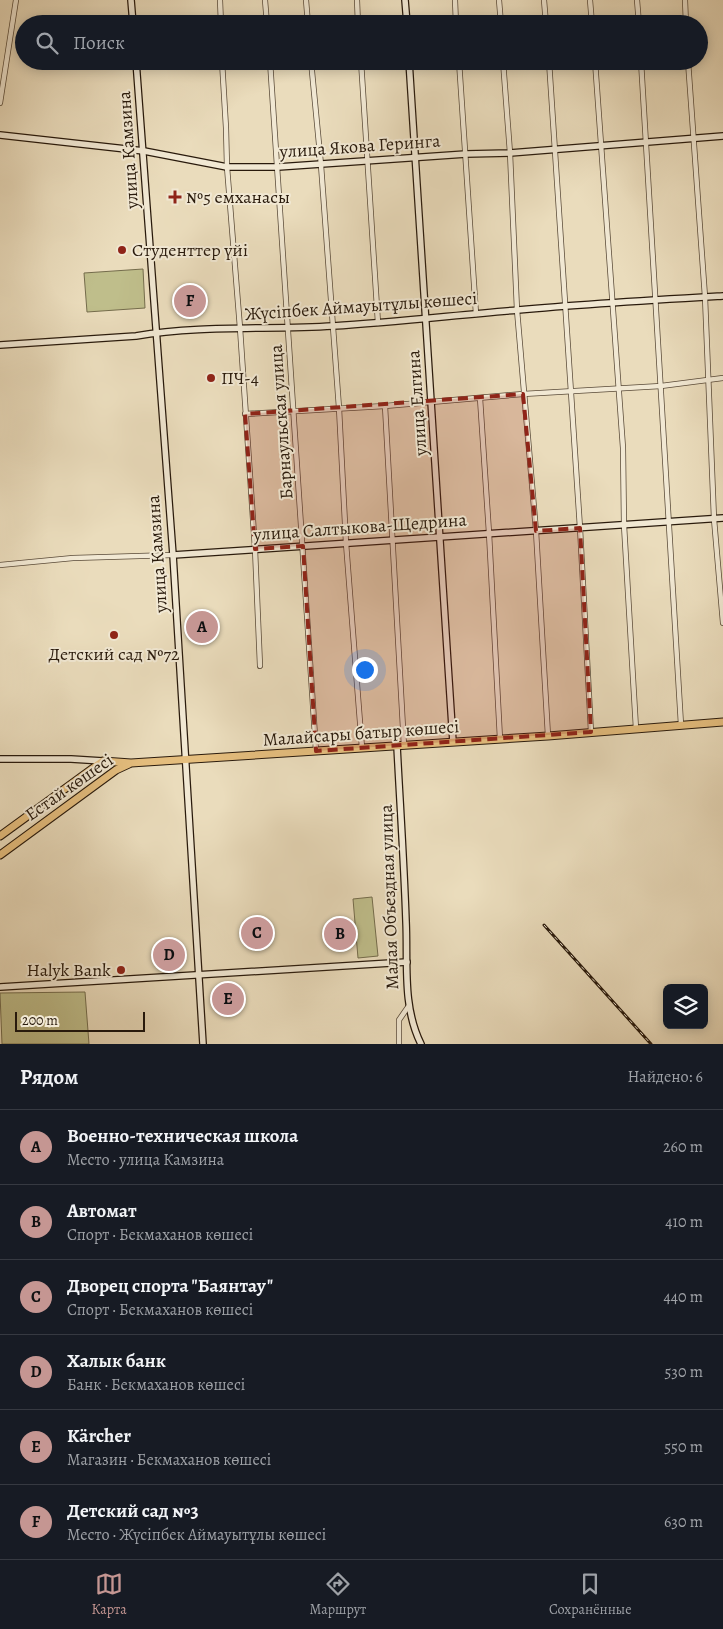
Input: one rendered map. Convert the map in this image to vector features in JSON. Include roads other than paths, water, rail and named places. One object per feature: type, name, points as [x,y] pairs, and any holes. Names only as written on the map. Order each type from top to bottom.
[{"type":"main road","name":"Малайсары батыр көшесі","points":[[103,761],[132,763],[548,736],[723,722]]},
{"type":"main road","name":"Естай көшесі","points":[[0,836],[103,761]]},
{"type":"main road","name":"Естай көшесі","points":[[0,855],[116,770],[132,763]]},
{"type":"street","points":[[0,103],[16,0]]},
{"type":"street","points":[[131,0],[132,15]]},
{"type":"street","points":[[220,0],[221,15]]},
{"type":"street","points":[[265,0],[266,15]]},
{"type":"street","points":[[306,0],[307,15]]},
{"type":"street","points":[[357,0],[358,15]]},
{"type":"street","points":[[405,0],[406,15]]},
{"type":"street","points":[[455,0],[456,15]]},
{"type":"street","points":[[499,0],[500,15]]},
{"type":"street","points":[[544,0],[545,15]]},
{"type":"street","points":[[590,0],[591,15]]},
{"type":"street","points":[[637,0],[638,15]]},
{"type":"street","points":[[685,0],[686,15]]},
{"type":"street","name":"улица Камзина","points":[[137,70],[173,555],[203,1044]]},
{"type":"street","points":[[223,70],[227,167],[255,550],[260,666]]},
{"type":"street","name":"Барнаульская улица","points":[[271,70],[316,750]]},
{"type":"street","points":[[313,70],[339,408],[346,544],[362,748]]},
{"type":"street","points":[[362,70],[378,322]]},
{"type":"street","name":"улица Елгина","points":[[410,70],[454,742]]},
{"type":"street","points":[[460,70],[476,314]]},
{"type":"street","points":[[504,70],[510,153],[517,310],[536,531],[548,736]]},
{"type":"street","points":[[550,70],[580,528],[591,732]]},
{"type":"street","points":[[596,70],[623,448],[624,525],[636,729]]},
{"type":"street","points":[[642,70],[681,725]]},
{"type":"street","points":[[689,70],[705,297],[714,519],[723,623]]},
{"type":"street","name":"улица Якова Геринга","points":[[0,135],[144,151],[227,167],[321,165],[466,154],[510,153],[723,136]]},
{"type":"street","name":"Жүсіпбек Аймауытұлы көшесі","points":[[0,345],[240,328],[333,326],[565,306],[723,296]]},
{"type":"street","points":[[245,414],[661,386],[723,378]]},
{"type":"street","points":[[480,398],[500,739]]},
{"type":"street","points":[[384,406],[392,540],[400,746]]},
{"type":"street","name":"улица Салтыкова-Щедрина","points":[[0,565],[73,558],[255,550],[723,518]]},
{"type":"street","name":"Малая Объездная улица","points":[[400,746],[408,1007],[411,1022],[421,1044]]},
{"type":"street","name":"Малайсары батыр көшесі","points":[[0,759],[103,761]]},
{"type":"street","points":[[0,987],[407,962]]},
{"type":"street","points":[[399,1044],[399,1020],[408,1007]]},
{"type":"railway","points":[[544,925],[651,1044]]},
{"type":"place","name":"№5 емханасы","points":[[175,197]]},
{"type":"place","name":"Студенттер үйі","points":[[122,250]]},
{"type":"place","name":"Детский сад №3","points":[[190,301]]},
{"type":"place","name":"ПЧ-4","points":[[211,378]]},
{"type":"place","name":"Военно-техническая школа","points":[[202,627]]},
{"type":"place","name":"Детский сад №72","points":[[114,635]]},
{"type":"place","name":"Дворец спорта \"Баянтау\"","points":[[257,933]]},
{"type":"place","name":"Автомат","points":[[340,934]]},
{"type":"place","name":"Халык банк","points":[[169,955]]},
{"type":"place","name":"Halyk Bank","points":[[121,970]]},
{"type":"place","name":"Kärcher","points":[[228,999]]}]
